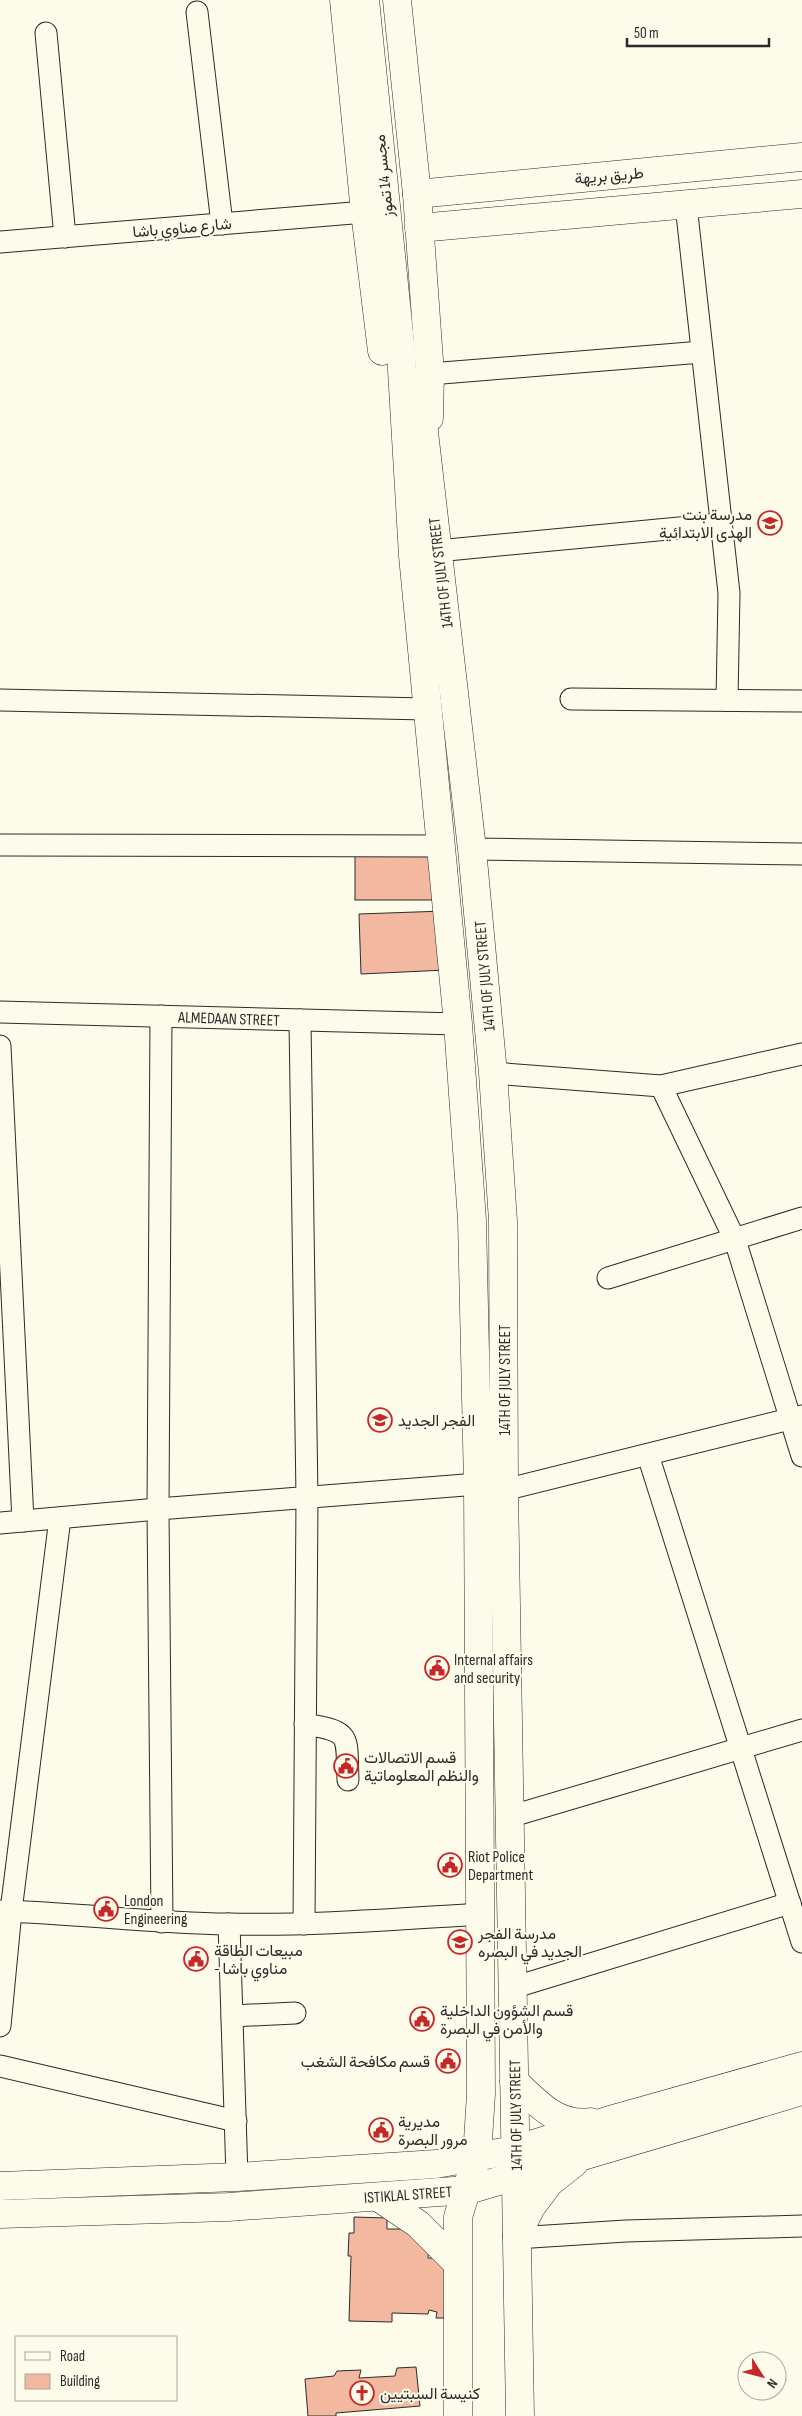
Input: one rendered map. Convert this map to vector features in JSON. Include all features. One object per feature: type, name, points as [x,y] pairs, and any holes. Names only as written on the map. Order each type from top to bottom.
[{"type":"main road","points":[[344,0],[365,212],[386,389],[392,415],[402,444],[417,466]]},
{"type":"main road","name":"مجسر 14 تموز","points":[[365,0],[408,350]]},
{"type":"main road","name":"مجسر 14 تموز","points":[[379,0],[408,350]]},
{"type":"main road","points":[[397,0],[425,193],[428,226],[430,374],[417,466]]},
{"type":"main road","name":"طريق بريهة","points":[[425,193],[802,157]]},
{"type":"main road","points":[[428,226],[802,194]]},
{"type":"main road","name":"14TH OF JULY STREET","points":[[408,350],[417,466],[426,709],[458,1024],[472,1220],[478,1484],[481,2094],[477,2156],[468,2190],[458,2216],[458,2416]]},
{"type":"main road","name":"14TH OF JULY STREET","points":[[417,466],[438,551],[472,849],[493,1073],[503,1221],[504,1490],[520,2416]]},
{"type":"main road","name":"ISTIKLAL STREET","points":[[0,2214],[228,2207],[468,2190],[515,2163],[610,2120],[802,2066]]},
{"type":"main road","points":[[514,2081],[548,2113],[558,2118],[587,2123],[610,2120]]},
{"type":"main road","name":"ISTIKLAL STREET","points":[[0,2186],[237,2178],[436,2164],[477,2156],[515,2163],[588,2153],[802,2091]]},
{"type":"main road","points":[[516,2238],[532,2207],[549,2183],[588,2153]]},
{"type":"main road","points":[[378,2197],[418,2224],[457,2262]]},
{"type":"street","points":[[197,12],[222,224]]},
{"type":"street","points":[[46,32],[65,236]]},
{"type":"street","points":[[686,205],[729,593],[727,700]]},
{"type":"street","name":"شارع مناوي باشا","points":[[0,242],[365,212]]},
{"type":"street","points":[[430,374],[702,352]]},
{"type":"street","points":[[438,551],[721,524]]},
{"type":"street","points":[[571,699],[802,701]]},
{"type":"street","points":[[0,700],[426,709]]},
{"type":"street","points":[[0,845],[440,846]]},
{"type":"street","points":[[472,849],[802,854]]},
{"type":"street","name":"ALMEDAAN STREET","points":[[0,1012],[458,1024]]},
{"type":"street","points":[[161,1016],[158,1508],[162,1922]]},
{"type":"street","points":[[300,1020],[307,1498],[304,1924]]},
{"type":"street","points":[[0,1046],[23,1521]]},
{"type":"street","points":[[493,1073],[662,1086],[802,1054]]},
{"type":"street","points":[[662,1086],[736,1240],[797,1417],[802,1456]]},
{"type":"street","points":[[608,1278],[736,1240],[802,1218]]},
{"type":"street","points":[[504,1490],[797,1417]]},
{"type":"street","points":[[648,1455],[802,1942]]},
{"type":"street","points":[[0,1523],[158,1508],[478,1484]]},
{"type":"street","points":[[0,2026],[6,1911],[60,1518]]},
{"type":"street","points":[[305,1724],[334,1729],[342,1734],[347,1745],[348,1780]]},
{"type":"street","points":[[509,1817],[802,1730]]},
{"type":"street","points":[[512,1988],[790,1904]]},
{"type":"street","points":[[6,1911],[162,1922],[229,1924],[304,1924],[481,1914]]},
{"type":"street","points":[[229,1924],[237,2178]]},
{"type":"street","points":[[232,2016],[295,2014]]},
{"type":"street","points":[[0,2066],[236,2121]]},
{"type":"street","points":[[516,2238],[626,2231],[802,2226]]},
{"type":"building","points":[[355,852],[440,852],[440,900],[355,900]]},
{"type":"building","points":[[444,911],[446,970],[361,974],[359,914]]},
{"type":"building","points":[[354,2217],[387,2218],[387,2229],[417,2229],[429,2240],[428,2258],[450,2259],[448,2318],[436,2318],[437,2312],[429,2310],[428,2314],[392,2313],[392,2322],[349,2321],[351,2256],[348,2256],[349,2233],[354,2233]]},
{"type":"building","name":"كنيسة السبتيين","points":[[416,2367],[420,2406],[336,2413],[336,2416],[308,2416],[305,2379],[334,2376],[337,2371],[361,2370],[359,2378],[395,2376],[397,2368]]},
{"type":"place","name":"مدرسة بنت الهدى اﻻبتدائية","points":[[770,523]]},
{"type":"place","name":"الفجر الجديد","points":[[380,1420]]},
{"type":"place","name":"Internal affairs and security","points":[[437,1668]]},
{"type":"place","name":"قسم الاتصالات والنظم المعلوماتية","points":[[346,1766]]},
{"type":"place","name":"Riot Police Department","points":[[450,1865]]},
{"type":"place","name":"London Engineering","points":[[106,1909]]},
{"type":"place","name":"مدرسة الفجر الجديد في البصره","points":[[460,1942]]},
{"type":"place","name":"مبيعات الطاقة - مناوي باشا","points":[[196,1959]]},
{"type":"place","name":"قسم الشؤون الداخلية والأمن في البصرة","points":[[422,2019]]},
{"type":"place","name":"قسم مكافحة الشغب","points":[[448,2061]]},
{"type":"place","name":"مديرية مرور البصرة","points":[[381,2130]]},
{"type":"place","name":"كنيسة السبتيين","points":[[362,2393]]}]
